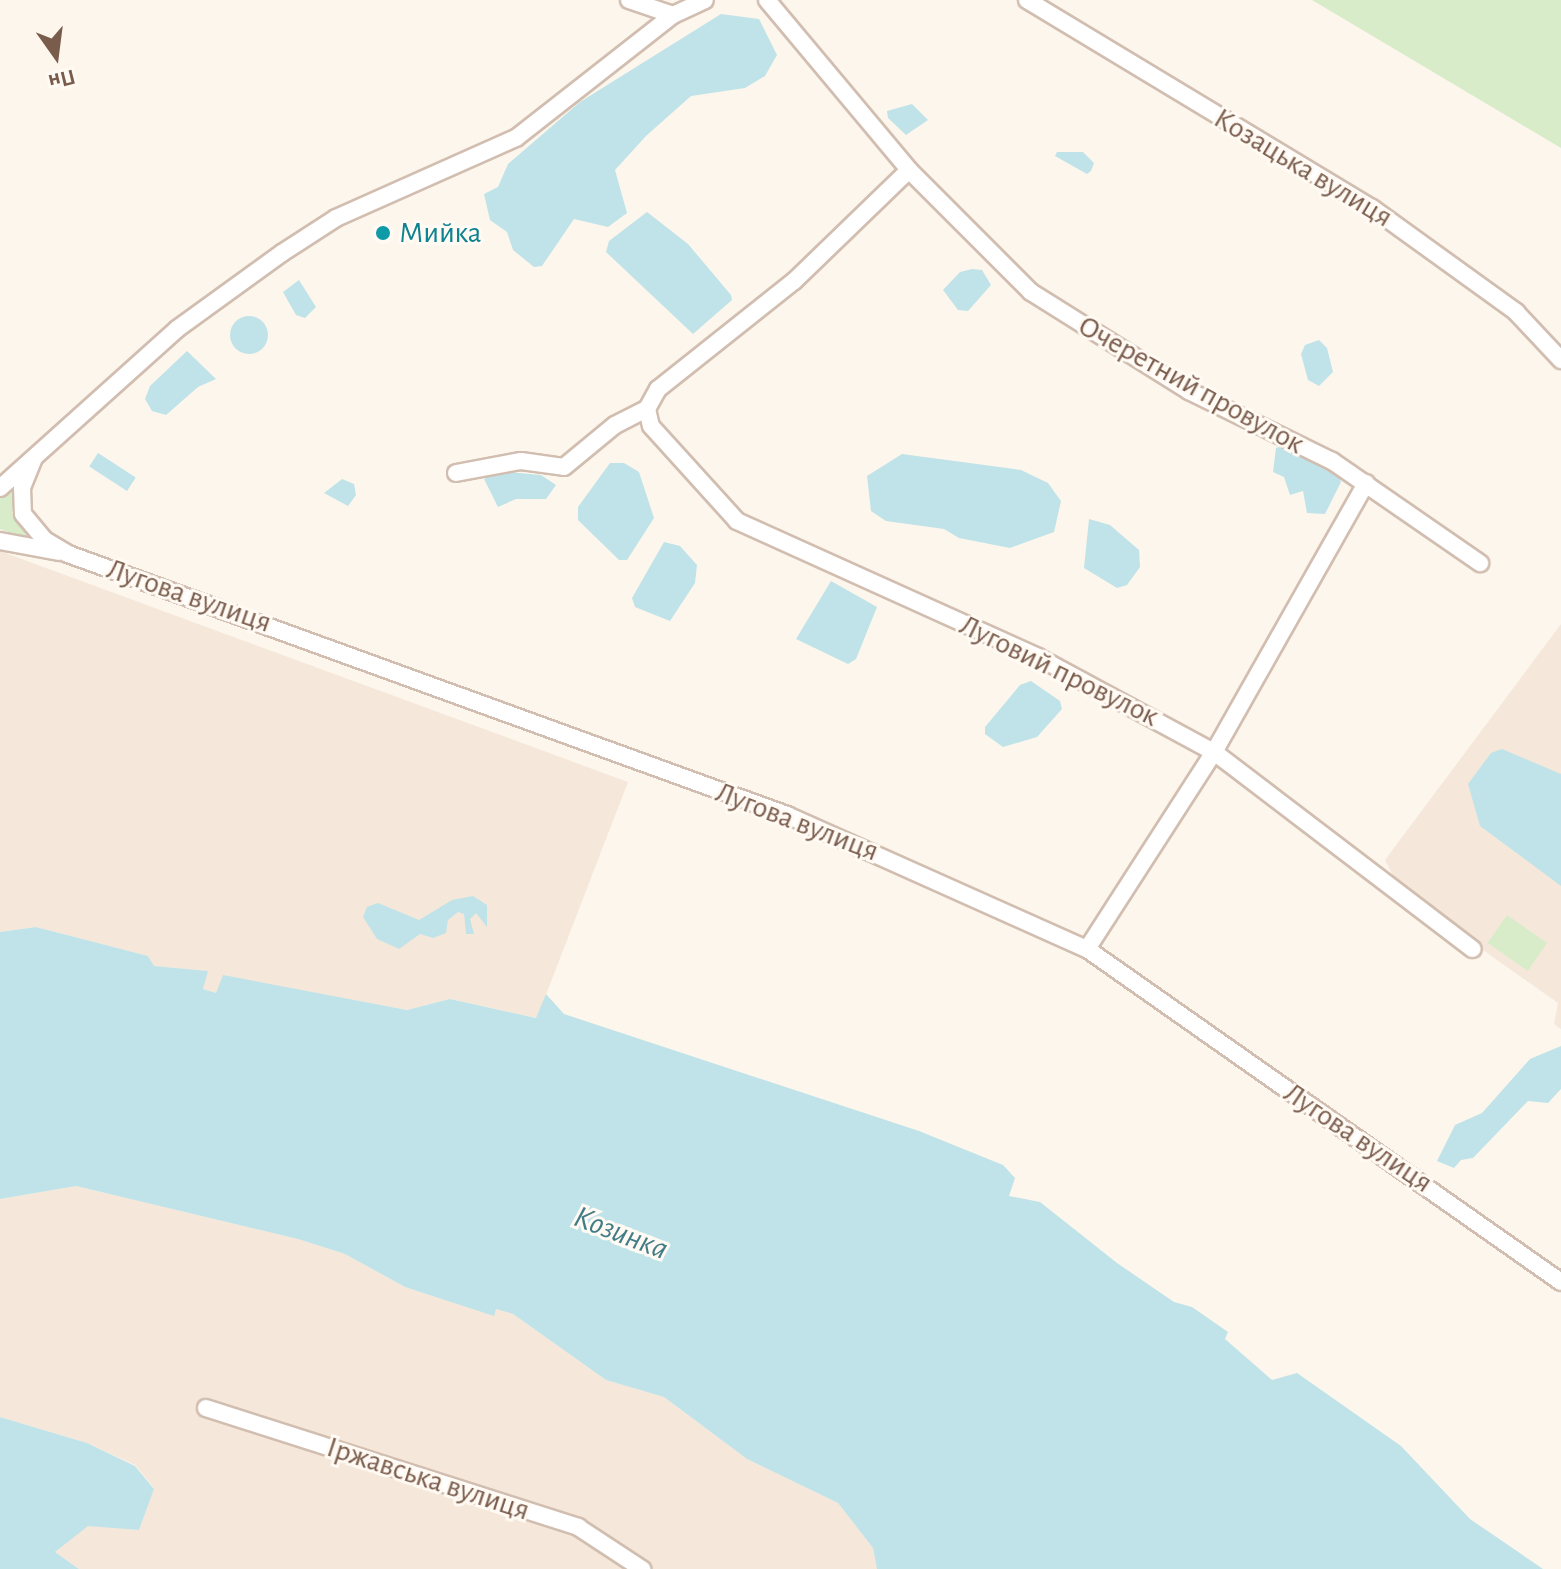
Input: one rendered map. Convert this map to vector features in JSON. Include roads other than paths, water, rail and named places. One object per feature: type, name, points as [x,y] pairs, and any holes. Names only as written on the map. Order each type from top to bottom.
[{"type":"street","points":[[629,0],[673,15]]},
{"type":"street","points":[[0,488],[177,329],[282,253],[336,218],[516,138],[673,15],[705,0]]},
{"type":"street","name":"Очеретний провулок","points":[[767,0],[909,170],[1031,292],[1086,330],[1366,483],[1480,563]]},
{"type":"street","name":"Козацька вулиця","points":[[1027,0],[1372,208],[1516,312],[1561,360]]},
{"type":"street","points":[[456,473],[521,461],[564,467],[615,425],[647,409],[658,389],[794,281],[909,170]]},
{"type":"street","name":"Луговий провулок","points":[[647,409],[651,426],[737,521],[1038,657],[1214,752],[1473,949]]},
{"type":"street","name":"Лугова вулиця","points":[[34,458],[22,487],[23,514],[45,540],[68,554],[787,815],[1087,949],[1561,1282]]},
{"type":"street","points":[[1087,949],[1214,752],[1366,483]]},
{"type":"street","points":[[0,541],[68,554]]},
{"type":"street","name":"Іржавська вулиця","points":[[206,1408],[578,1527],[642,1569]]},
{"type":"water","points":[[721,14],[759,19],[777,55],[765,76],[745,88],[691,96],[646,136],[615,170],[627,213],[608,227],[574,219],[542,266],[534,267],[513,250],[507,232],[490,220],[484,194],[498,187],[508,164],[580,102]]},
{"type":"water","points":[[912,104],[928,120],[906,135],[888,118],[887,111]]},
{"type":"water","points":[[1057,152],[1083,152],[1094,163],[1091,171],[1087,174],[1055,156]]},
{"type":"water","points":[[647,212],[688,244],[731,295],[732,300],[693,334],[606,252],[609,241]]},
{"type":"water","points":[[982,270],[991,285],[968,311],[958,310],[943,290],[960,272]]},
{"type":"water","points":[[299,280],[316,307],[305,318],[296,315],[283,292]]},
{"type":"water","points":[[249,316],[262,322],[268,335],[262,348],[249,354],[236,348],[230,335],[236,322]]},
{"type":"water","points":[[1319,340],[1327,348],[1333,372],[1319,386],[1308,380],[1301,354],[1305,345]]},
{"type":"water","points":[[187,351],[216,379],[198,387],[166,415],[152,411],[145,399],[150,386]]},
{"type":"water","points":[[1282,446],[1339,475],[1341,482],[1325,514],[1307,513],[1303,491],[1290,495],[1284,477],[1273,472],[1276,448]]},
{"type":"water","points":[[98,453],[136,478],[127,491],[89,466]]},
{"type":"water","points":[[902,454],[1021,470],[1048,483],[1061,501],[1054,532],[1010,548],[959,538],[944,529],[886,521],[871,511],[867,476]]},
{"type":"water","points":[[610,463],[624,463],[639,472],[654,518],[627,560],[619,560],[578,520],[578,507]]},
{"type":"water","points":[[497,471],[541,475],[556,485],[546,499],[516,499],[498,507],[484,479]]},
{"type":"water","points":[[342,479],[354,484],[356,495],[348,506],[324,493]]},
{"type":"water","points":[[1089,519],[1110,525],[1139,550],[1140,567],[1127,585],[1117,588],[1084,568]]},
{"type":"water","points":[[664,542],[680,546],[697,565],[695,583],[670,621],[635,607],[632,598]]},
{"type":"water","points":[[831,581],[877,607],[856,659],[848,664],[796,639]]},
{"type":"water","points":[[1031,681],[1060,701],[1062,709],[1037,737],[1003,747],[985,734],[985,727],[1020,685]]},
{"type":"water","points":[[1502,749],[1561,774],[1561,886],[1480,826],[1468,784],[1491,753]]},
{"type":"water","points":[[473,896],[487,905],[487,927],[476,913],[470,919],[474,934],[466,934],[464,914],[458,912],[448,920],[446,933],[433,938],[420,934],[399,949],[377,939],[363,917],[367,907],[378,903],[419,920],[452,900]]},
{"type":"water","name":"Козинка","points":[[36,927],[148,956],[154,966],[208,971],[203,989],[216,993],[223,975],[407,1010],[450,999],[536,1018],[546,994],[564,1014],[919,1131],[1003,1165],[1015,1178],[1009,1196],[1040,1202],[1117,1263],[1174,1302],[1192,1307],[1228,1332],[1225,1339],[1272,1380],[1297,1373],[1401,1446],[1470,1519],[1543,1569],[877,1569],[873,1548],[838,1503],[747,1459],[664,1397],[606,1380],[513,1314],[496,1309],[494,1316],[405,1287],[345,1254],[298,1239],[76,1186],[0,1199],[0,932]]},
{"type":"water","points":[[1561,1046],[1561,1089],[1548,1103],[1528,1101],[1473,1158],[1461,1160],[1454,1168],[1437,1161],[1455,1125],[1482,1113],[1530,1059]]},
{"type":"water","points":[[0,1417],[87,1443],[135,1466],[154,1489],[139,1530],[88,1526],[55,1552],[79,1569],[0,1569]]},
{"type":"place","name":"Мийка","points":[[383,233]]}]
